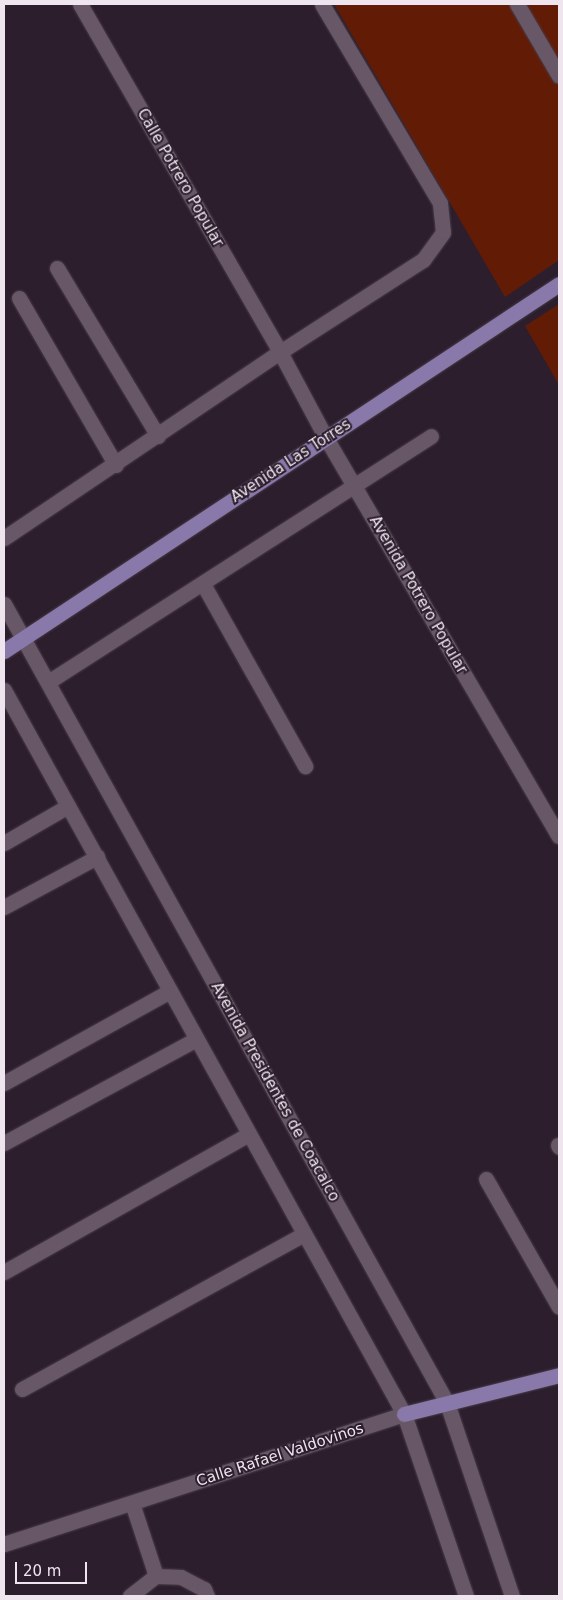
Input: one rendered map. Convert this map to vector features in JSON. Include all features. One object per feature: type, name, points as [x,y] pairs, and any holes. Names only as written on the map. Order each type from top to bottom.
[{"type":"main road","name":"Avenida Las Torres","points":[[4,650],[559,284]]},
{"type":"main road","name":"Calle Rafael Valdovinos","points":[[404,1414],[559,1375]]},
{"type":"street","name":"Calle Potrero Popular","points":[[80,4],[280,352]]},
{"type":"street","points":[[4,538],[116,465],[280,352],[423,260],[443,232],[440,203],[322,4]]},
{"type":"street","points":[[516,4],[559,76]]},
{"type":"street","points":[[58,268],[158,436]]},
{"type":"street","points":[[19,298],[116,465]]},
{"type":"street","name":"Avenida Potrero Popular","points":[[280,352],[354,487],[559,836]]},
{"type":"street","points":[[48,682],[354,487],[430,436]]},
{"type":"street","points":[[203,584],[305,766]]},
{"type":"street","name":"Avenida Presidentes de Coacalco","points":[[4,604],[447,1402],[512,1596]]},
{"type":"street","points":[[4,690],[9,712],[68,806],[404,1414],[466,1596]]},
{"type":"street","points":[[4,843],[68,806]]},
{"type":"street","points":[[4,907],[96,857]]},
{"type":"street","points":[[4,1083],[170,991]]},
{"type":"street","points":[[4,1143],[196,1039]]},
{"type":"street","points":[[4,1272],[249,1134]]},
{"type":"street","points":[[486,1179],[559,1307]]},
{"type":"street","points":[[22,1389],[304,1234]]},
{"type":"street","name":"Calle Rafael Valdovinos","points":[[4,1544],[132,1504],[404,1414]]},
{"type":"street","points":[[132,1504],[156,1576]]},
{"type":"street","points":[[130,1596],[156,1576],[182,1577],[204,1589],[207,1596]]},
{"type":"shaded area","points":[[334,4],[559,4],[559,260],[505,297]]},
{"type":"shaded area","points":[[559,304],[559,385],[525,326]]}]
